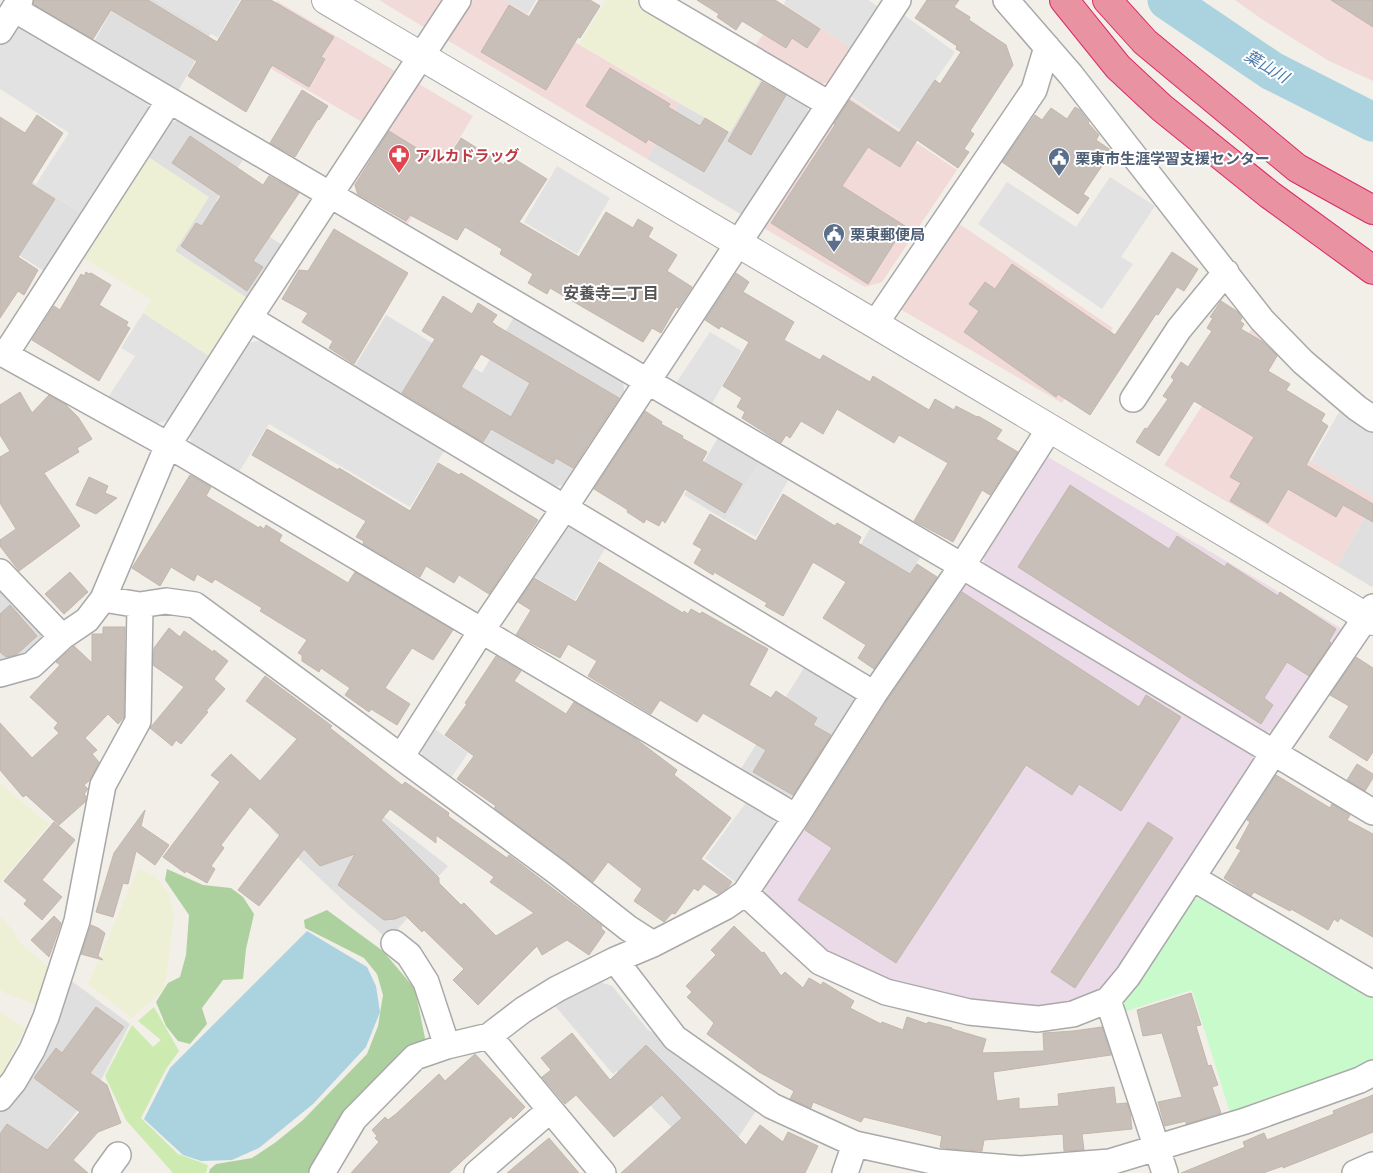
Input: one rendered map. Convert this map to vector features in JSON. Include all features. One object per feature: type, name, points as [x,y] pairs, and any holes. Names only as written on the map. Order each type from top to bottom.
[{"type":"highway","points":[[1064,0],[1118,67],[1162,108],[1270,195],[1373,270]]},
{"type":"highway","points":[[1106,0],[1145,42],[1297,168],[1373,210]]},
{"type":"street","points":[[326,0],[1050,428],[1371,615],[1274,752],[1128,976],[1108,1000],[1073,1014],[1038,1018],[969,1012],[886,992],[820,962],[745,893]]},
{"type":"street","points":[[0,674],[32,665],[62,637],[87,620],[103,599],[168,446],[249,318],[458,0]]},
{"type":"street","points":[[401,757],[482,630],[648,382],[898,0]]},
{"type":"street","points":[[1006,0],[1071,75],[1262,320],[1303,362],[1357,408],[1373,419]]},
{"type":"street","points":[[0,31],[17,4],[169,101],[962,566],[1373,812]]},
{"type":"street","points":[[667,4],[829,104]]},
{"type":"street","points":[[875,324],[1034,90],[1047,47]]},
{"type":"street","points":[[169,101],[3,353],[168,446],[796,817]]},
{"type":"street","points":[[1133,399],[1179,329],[1226,272]]},
{"type":"street","points":[[249,318],[874,694]]},
{"type":"street","points":[[322,1173],[354,1119],[415,1057],[447,1046],[488,1036],[523,1010],[557,989],[615,960],[653,944],[725,907],[745,893],[874,694],[962,566],[1050,428]]},
{"type":"street","points":[[0,572],[62,637]]},
{"type":"street","points":[[103,599],[140,604],[166,601],[195,605],[557,872],[628,928],[653,944]]},
{"type":"street","points":[[0,1098],[14,1081],[32,1050],[46,1017],[77,921],[103,785],[138,721],[140,604]]},
{"type":"street","points":[[1193,878],[1373,984]]},
{"type":"street","points":[[394,943],[409,955],[426,982],[447,1046]]},
{"type":"street","points":[[615,960],[675,1038],[772,1106],[855,1144],[937,1162],[1021,1169],[1110,1162],[1245,1121],[1360,1080],[1373,1073]]},
{"type":"street","points":[[1108,1000],[1165,1173]]},
{"type":"street","points":[[488,1036],[603,1173]]},
{"type":"street","points":[[477,1173],[550,1110]]},
{"type":"street","points":[[845,1173],[855,1144]]},
{"type":"street","points":[[1355,1173],[1373,1166]]},
{"type":"shaded area","points":[[118,0],[155,0],[211,33],[177,93],[93,43]]},
{"type":"shaded area","points":[[156,0],[240,0],[218,38]]},
{"type":"shaded area","points":[[379,0],[443,0],[425,28]]},
{"type":"shaded area","points":[[473,0],[503,0],[679,103],[647,159],[447,40]]},
{"type":"shaded area","points":[[503,0],[536,0],[528,14]]},
{"type":"shaded area","points":[[786,0],[868,0],[880,8],[853,49],[784,4]]},
{"type":"shaded area","points":[[1235,0],[1373,0],[1373,81],[1329,61],[1263,20]]},
{"type":"shaded area","points":[[277,1],[395,71],[362,122],[246,54]]},
{"type":"shaded area","points":[[784,4],[853,49],[834,80],[817,86],[753,49]]},
{"type":"shaded area","points":[[900,12],[955,52],[900,130],[848,95]]},
{"type":"shaded area","points":[[27,25],[146,97],[150,114],[84,215],[36,184],[69,133],[0,89],[0,46],[10,30]]},
{"type":"shaded area","points":[[763,76],[806,102],[809,116],[744,216],[647,159],[679,103],[730,132]]},
{"type":"shaded area","points":[[419,84],[473,116],[406,227],[357,199],[354,183]]},
{"type":"shaded area","points":[[846,95],[957,170],[882,282],[865,287],[762,227]]},
{"type":"shaded area","points":[[184,119],[246,155],[216,201],[282,245],[247,298],[175,251],[147,156],[167,123]]},
{"type":"shaded area","points":[[557,166],[610,198],[577,254],[524,222]]},
{"type":"shaded area","points":[[17,172],[84,215],[47,273],[0,243],[0,199]]},
{"type":"shaded area","points":[[1110,177],[1155,206],[1121,257],[1133,264],[1102,309],[978,224],[1007,182],[1076,227]]},
{"type":"shaded area","points":[[958,223],[1113,328],[1062,403],[900,309]]},
{"type":"shaded area","points":[[143,313],[209,356],[168,420],[152,425],[107,399],[135,356],[121,348]]},
{"type":"shaded area","points":[[386,315],[482,373],[515,315],[622,378],[625,394],[569,483],[552,488],[353,369]]},
{"type":"shaded area","points":[[1254,325],[1280,352],[1240,420],[1373,497],[1373,503],[1337,566],[1164,465]]},
{"type":"shaded area","points":[[710,332],[742,351],[710,407],[674,386]]},
{"type":"shaded area","points":[[264,340],[446,448],[410,507],[269,424],[237,475],[193,449],[189,432],[248,343]]},
{"type":"shaded area","points":[[1342,407],[1373,430],[1373,497],[1311,461]]},
{"type":"shaded area","points":[[719,436],[760,461],[725,520],[684,495]]},
{"type":"shaded area","points":[[1048,457],[1341,629],[1277,730],[1261,733],[985,569],[983,556]]},
{"type":"shaded area","points":[[760,461],[790,477],[756,537],[725,520]]},
{"type":"shaded area","points":[[1373,503],[1373,585],[1372,587],[1337,566]]},
{"type":"shaded area","points":[[576,524],[609,542],[575,600],[531,575],[561,531]]},
{"type":"shaded area","points":[[871,527],[922,555],[888,607],[841,578]]},
{"type":"shaded area","points":[[972,585],[1251,750],[1255,765],[1109,984],[1103,990],[1071,1006],[996,1010],[867,975],[816,945],[766,900],[764,884],[955,588]]},
{"type":"shaded area","points":[[0,587],[41,629],[41,643],[19,657],[0,663]]},
{"type":"shaded area","points":[[807,663],[854,689],[858,705],[800,795],[783,798],[739,772]]},
{"type":"shaded area","points":[[432,727],[468,753],[449,781],[423,761],[420,744]]},
{"type":"shaded area","points":[[321,768],[448,866],[435,880],[438,883],[397,930],[397,934],[390,941],[348,905],[294,854],[271,828]]},
{"type":"shaded area","points":[[748,800],[772,814],[776,830],[739,885],[705,858]]},
{"type":"shaded area","points":[[69,979],[130,1024],[100,1082],[28,1173],[0,1173],[0,1107]]},
{"type":"shaded area","points":[[600,982],[612,986],[648,1030],[756,1111],[739,1136],[711,1168],[617,1071],[613,1074],[556,1007],[566,999]]},
{"type":"green space","points":[[606,0],[634,0],[763,76],[730,132],[579,44]]},
{"type":"green space","points":[[147,156],[209,197],[175,251],[247,298],[209,356],[143,313],[151,300],[81,256]]},
{"type":"green space","points":[[0,783],[49,824],[0,883]]},
{"type":"green space","points":[[138,869],[154,875],[169,893],[174,914],[164,990],[132,1018],[88,984]]},
{"type":"green space","points":[[167,869],[203,885],[231,888],[243,897],[254,914],[246,949],[243,979],[223,980],[202,1008],[207,1024],[190,1044],[178,1041],[166,1026],[156,1002],[168,983],[180,977],[186,955],[189,915],[165,880]]},
{"type":"green space","points":[[1206,896],[1373,995],[1373,1062],[1231,1116],[1192,990],[1123,1012],[1125,995],[1189,901]]},
{"type":"green space","points":[[327,910],[383,951],[415,989],[426,1043],[408,1051],[384,1071],[343,1116],[315,1166],[309,1173],[209,1173],[210,1169],[216,1164],[252,1158],[276,1142],[303,1120],[367,1054],[378,1026],[383,995],[377,974],[364,958],[305,928],[304,920]]},
{"type":"green space","points":[[0,916],[13,930],[18,940],[50,969],[38,1006],[7,994],[0,989]]},
{"type":"green space","points":[[154,1007],[179,1051],[166,1069],[141,1118],[178,1154],[208,1165],[206,1173],[173,1173],[126,1120],[105,1076],[132,1025],[153,1047],[161,1040],[138,1021]]},
{"type":"green space","points":[[0,1012],[25,1028],[0,1080]]},
{"type":"water","points":[[307,931],[367,967],[376,986],[380,1012],[366,1047],[313,1104],[259,1148],[232,1160],[201,1161],[183,1155],[144,1119],[170,1068]]},
{"type":"building","points":[[34,0],[148,0],[217,42],[242,0],[271,0],[334,37],[321,57],[325,59],[309,87],[272,65],[246,112],[188,76],[197,61],[111,10],[93,39],[33,4]]},
{"type":"building","points":[[539,0],[590,0],[600,6],[580,38],[578,37],[546,90],[481,52],[509,5],[529,17]]},
{"type":"building","points":[[697,0],[775,0],[820,29],[807,48],[792,38],[786,48],[742,21],[736,30],[717,17],[719,14]]},
{"type":"building","points":[[927,0],[959,0],[954,7],[970,17],[969,20],[1006,45],[1013,65],[970,131],[974,134],[964,149],[969,152],[958,168],[917,140],[900,167],[868,147],[842,186],[905,226],[868,284],[771,223],[835,125],[849,100],[899,133],[935,80],[940,84],[961,52],[956,49],[957,46],[915,18]]},
{"type":"building","points":[[1331,0],[1373,0],[1373,27]]},
{"type":"building","points":[[610,68],[670,104],[668,107],[700,126],[705,118],[728,132],[704,172],[648,139],[646,143],[586,106]]},
{"type":"building","points":[[762,82],[786,95],[751,155],[728,141]]},
{"type":"building","points":[[302,90],[328,106],[295,157],[270,143]]},
{"type":"building","name":"栗東市生涯学習支援センター","points":[[1075,107],[1080,110],[1099,135],[1096,140],[1112,151],[1083,194],[1089,198],[1078,214],[1002,162],[1035,115],[1042,120],[1051,108],[1067,119]]},
{"type":"building","points":[[37,115],[63,133],[31,184],[55,199],[18,257],[38,270],[24,295],[18,291],[0,318],[0,117],[25,133]]},
{"type":"building","points":[[389,131],[444,165],[461,138],[504,165],[505,162],[509,164],[513,158],[547,179],[519,222],[579,257],[606,212],[633,228],[638,219],[653,228],[648,237],[677,255],[667,271],[692,287],[678,308],[676,307],[661,333],[652,328],[643,342],[550,288],[547,294],[528,283],[533,274],[500,254],[502,249],[465,227],[457,240],[410,215],[406,221],[358,194],[355,185]]},
{"type":"building","points":[[190,136],[263,185],[269,176],[299,193],[253,261],[263,267],[247,291],[181,246],[196,223],[202,226],[221,196],[172,163]]},
{"type":"building","points":[[334,229],[408,273],[354,364],[329,348],[333,341],[302,322],[308,313],[282,299],[299,270],[308,271]]},
{"type":"building","points":[[1172,252],[1198,269],[1184,291],[1177,287],[1158,315],[1156,314],[1090,415],[1058,394],[1056,397],[964,332],[979,311],[969,304],[985,282],[995,289],[1012,264],[1115,335]]},
{"type":"building","points":[[86,272],[111,285],[99,305],[128,322],[126,326],[130,328],[99,381],[32,340],[54,306],[60,310],[81,274],[84,276]]},
{"type":"building","points":[[736,273],[749,282],[743,292],[794,322],[784,340],[820,360],[823,355],[870,382],[873,376],[929,410],[935,399],[954,410],[956,406],[978,416],[1002,430],[996,439],[1018,452],[990,495],[982,490],[953,542],[914,521],[948,463],[899,435],[894,443],[837,409],[823,434],[801,421],[790,438],[786,435],[781,443],[742,418],[745,412],[737,407],[742,398],[723,386],[749,342],[721,326],[719,329],[705,320]]},
{"type":"building","points":[[443,296],[472,314],[478,303],[497,315],[492,322],[497,326],[619,398],[573,468],[556,458],[553,464],[491,429],[483,442],[402,393],[435,339],[422,331]],"holes":[[[481,354],[530,383],[511,417],[461,387]]]},
{"type":"building","points":[[1221,301],[1238,312],[1242,318],[1240,321],[1244,324],[1241,329],[1263,342],[1277,356],[1268,371],[1290,384],[1286,390],[1325,414],[1321,421],[1328,426],[1306,465],[1373,504],[1373,522],[1343,505],[1336,517],[1288,489],[1268,523],[1230,501],[1241,483],[1230,477],[1254,437],[1194,401],[1159,456],[1136,442],[1168,399],[1163,396],[1174,380],[1171,377],[1181,362],[1188,367],[1212,331],[1207,328],[1213,318],[1210,317]]},
{"type":"building","points":[[20,392],[32,413],[49,395],[65,404],[78,417],[92,439],[77,448],[79,452],[44,473],[80,526],[19,571],[0,546],[0,540],[16,529],[0,503],[0,457],[10,451],[0,435],[0,405]]},
{"type":"building","points":[[645,411],[662,422],[661,424],[683,436],[682,438],[707,452],[702,461],[742,484],[725,513],[685,489],[665,523],[662,520],[659,526],[646,519],[644,523],[627,512],[628,510],[594,489]]},
{"type":"building","points":[[267,429],[338,470],[339,468],[410,511],[438,463],[459,475],[461,473],[538,520],[489,594],[459,575],[454,583],[426,566],[420,577],[363,544],[364,541],[356,537],[366,521],[252,455]]},
{"type":"building","points":[[190,475],[211,487],[206,496],[259,528],[260,526],[264,529],[266,525],[282,535],[279,541],[348,583],[355,572],[453,630],[433,660],[412,648],[385,688],[410,704],[397,725],[371,709],[369,712],[345,695],[350,688],[321,668],[319,672],[302,661],[302,655],[298,653],[307,640],[260,611],[262,608],[215,579],[212,583],[197,574],[194,581],[171,567],[160,586],[132,568]]},
{"type":"building","points":[[89,477],[108,486],[105,493],[117,498],[96,514],[76,505]]},
{"type":"building","points":[[1070,485],[1169,549],[1177,536],[1225,567],[1227,563],[1278,596],[1280,592],[1336,629],[1329,641],[1331,643],[1309,676],[1287,662],[1264,698],[1273,705],[1261,724],[1018,567]]},
{"type":"building","points":[[783,494],[835,526],[837,523],[861,537],[858,543],[910,574],[917,564],[937,577],[874,669],[858,658],[866,645],[823,618],[846,582],[813,562],[783,616],[765,606],[767,603],[714,572],[713,575],[694,563],[702,549],[693,544],[710,514],[756,541]]},
{"type":"building","points":[[599,562],[683,613],[684,611],[688,614],[691,609],[700,614],[702,612],[768,649],[749,685],[771,698],[776,691],[817,718],[813,725],[831,735],[793,795],[753,772],[766,750],[703,713],[697,722],[660,700],[651,714],[588,676],[597,661],[568,644],[560,658],[516,635],[531,610],[518,602],[534,578],[576,602]]},
{"type":"building","points":[[70,572],[88,592],[64,614],[45,594]]},
{"type":"building","points":[[962,592],[1139,707],[1146,695],[1181,717],[1121,811],[1079,784],[1072,795],[1026,765],[896,963],[798,900],[832,848],[805,830],[886,702]]},
{"type":"building","points":[[10,605],[37,636],[16,655],[6,657],[0,652],[0,614]]},
{"type":"building","points":[[103,627],[125,627],[124,717],[118,724],[108,714],[85,738],[97,750],[92,754],[99,762],[90,780],[84,785],[88,789],[84,794],[86,796],[85,802],[59,825],[26,795],[23,797],[0,770],[0,723],[32,758],[59,733],[54,728],[58,723],[30,697],[60,665],[56,662],[74,646],[92,663],[92,634],[103,634]]},
{"type":"building","points":[[169,628],[180,637],[184,631],[228,661],[214,679],[225,689],[181,744],[176,740],[172,746],[150,728],[184,687],[153,665],[154,648]]},
{"type":"building","points":[[496,656],[521,671],[514,681],[566,714],[574,702],[636,739],[677,770],[674,775],[731,818],[701,859],[732,882],[728,887],[718,894],[704,884],[698,891],[694,888],[675,914],[672,913],[664,922],[634,901],[642,889],[608,862],[593,882],[494,808],[496,806],[457,779],[474,756],[445,735],[467,704],[465,703]]},
{"type":"building","points":[[1356,657],[1373,668],[1373,752],[1367,761],[1329,737],[1349,706],[1330,695]]},
{"type":"building","points":[[265,676],[332,726],[330,728],[402,785],[405,782],[449,813],[448,816],[507,858],[509,855],[602,926],[601,928],[605,932],[589,955],[567,940],[542,955],[537,946],[478,1005],[453,980],[464,969],[424,930],[422,932],[405,915],[395,919],[384,920],[338,885],[355,854],[320,866],[304,849],[259,906],[238,890],[280,835],[250,807],[221,845],[224,848],[211,866],[215,869],[207,883],[186,871],[185,873],[163,857],[220,782],[211,775],[231,754],[260,781],[297,739],[246,701]],"holes":[[[390,809],[436,843],[436,835],[494,877],[490,882],[534,913],[496,936],[464,903],[461,905],[439,883],[439,878],[381,820]]]},
{"type":"building","points":[[1357,764],[1373,774],[1373,778],[1365,791],[1347,780]]},
{"type":"building","points":[[1276,775],[1330,808],[1332,804],[1350,815],[1347,820],[1373,834],[1373,937],[1340,918],[1338,922],[1334,919],[1328,930],[1291,909],[1290,911],[1254,892],[1251,896],[1224,878],[1241,850],[1236,848],[1250,822],[1247,820]]},
{"type":"building","points":[[145,810],[141,826],[169,845],[155,865],[136,851],[128,884],[123,883],[113,917],[96,912],[114,853]]},
{"type":"building","points":[[54,822],[75,840],[42,880],[62,897],[42,920],[24,904],[27,900],[4,881]]},
{"type":"building","points":[[1148,822],[1173,838],[1075,988],[1051,972]]},
{"type":"building","points":[[54,916],[61,923],[49,957],[31,940]]},
{"type":"building","points":[[91,925],[105,933],[98,956],[103,960],[81,954]]},
{"type":"building","points":[[734,926],[762,953],[764,952],[781,976],[785,972],[803,988],[809,978],[821,985],[823,982],[854,1001],[850,1008],[881,1024],[882,1022],[903,1030],[907,1017],[986,1039],[982,1053],[1044,1051],[1043,1033],[1102,1027],[1111,1055],[993,1072],[997,1101],[1019,1098],[1019,1109],[1059,1106],[1058,1094],[1114,1087],[1116,1104],[1127,1103],[1132,1129],[1082,1134],[1084,1150],[1064,1151],[1063,1134],[984,1140],[982,1151],[950,1149],[940,1147],[942,1136],[864,1117],[861,1122],[813,1102],[811,1108],[790,1099],[794,1091],[759,1072],[707,1034],[714,1023],[687,997],[692,992],[686,986],[716,955],[711,950]]},
{"type":"building","points":[[1191,993],[1201,1025],[1196,1026],[1208,1066],[1211,1065],[1218,1085],[1212,1087],[1221,1113],[1186,1124],[1186,1121],[1165,1126],[1158,1102],[1182,1097],[1162,1033],[1143,1036],[1137,1010]]},
{"type":"building","points":[[96,1007],[124,1027],[90,1073],[107,1085],[121,1123],[98,1132],[73,1160],[88,1173],[0,1173],[0,1134],[7,1124],[47,1150],[80,1112],[34,1078],[56,1048],[62,1053]]},
{"type":"building","points":[[572,1033],[610,1080],[646,1045],[746,1145],[760,1125],[783,1142],[788,1132],[818,1146],[805,1173],[621,1173],[682,1118],[662,1095],[614,1137],[576,1095],[565,1104],[542,1077],[551,1070],[541,1058]]},
{"type":"building","points":[[475,1054],[525,1107],[513,1119],[511,1116],[449,1173],[351,1173],[379,1142],[372,1130],[385,1117],[388,1120],[396,1114],[439,1074],[445,1081]]},
{"type":"building","points":[[1373,1095],[1373,1132],[1283,1168],[1283,1166],[1263,1173],[1181,1173],[1245,1147],[1243,1142],[1264,1133],[1267,1140],[1334,1114],[1333,1111]]},
{"type":"building","points":[[549,1138],[579,1173],[507,1173]]},
{"type":"waterway","name":"葉山川","points":[[1167,0],[1272,71],[1373,122]]},
{"type":"place","name":"アルカドラッグ","points":[[399,174]]},
{"type":"place","name":"栗東市生涯学習支援センター","points":[[1059,177]]},
{"type":"place","name":"栗東郵便局","points":[[834,253]]},
{"type":"district","name":"安養寺二丁目","points":[[611,293]]}]
